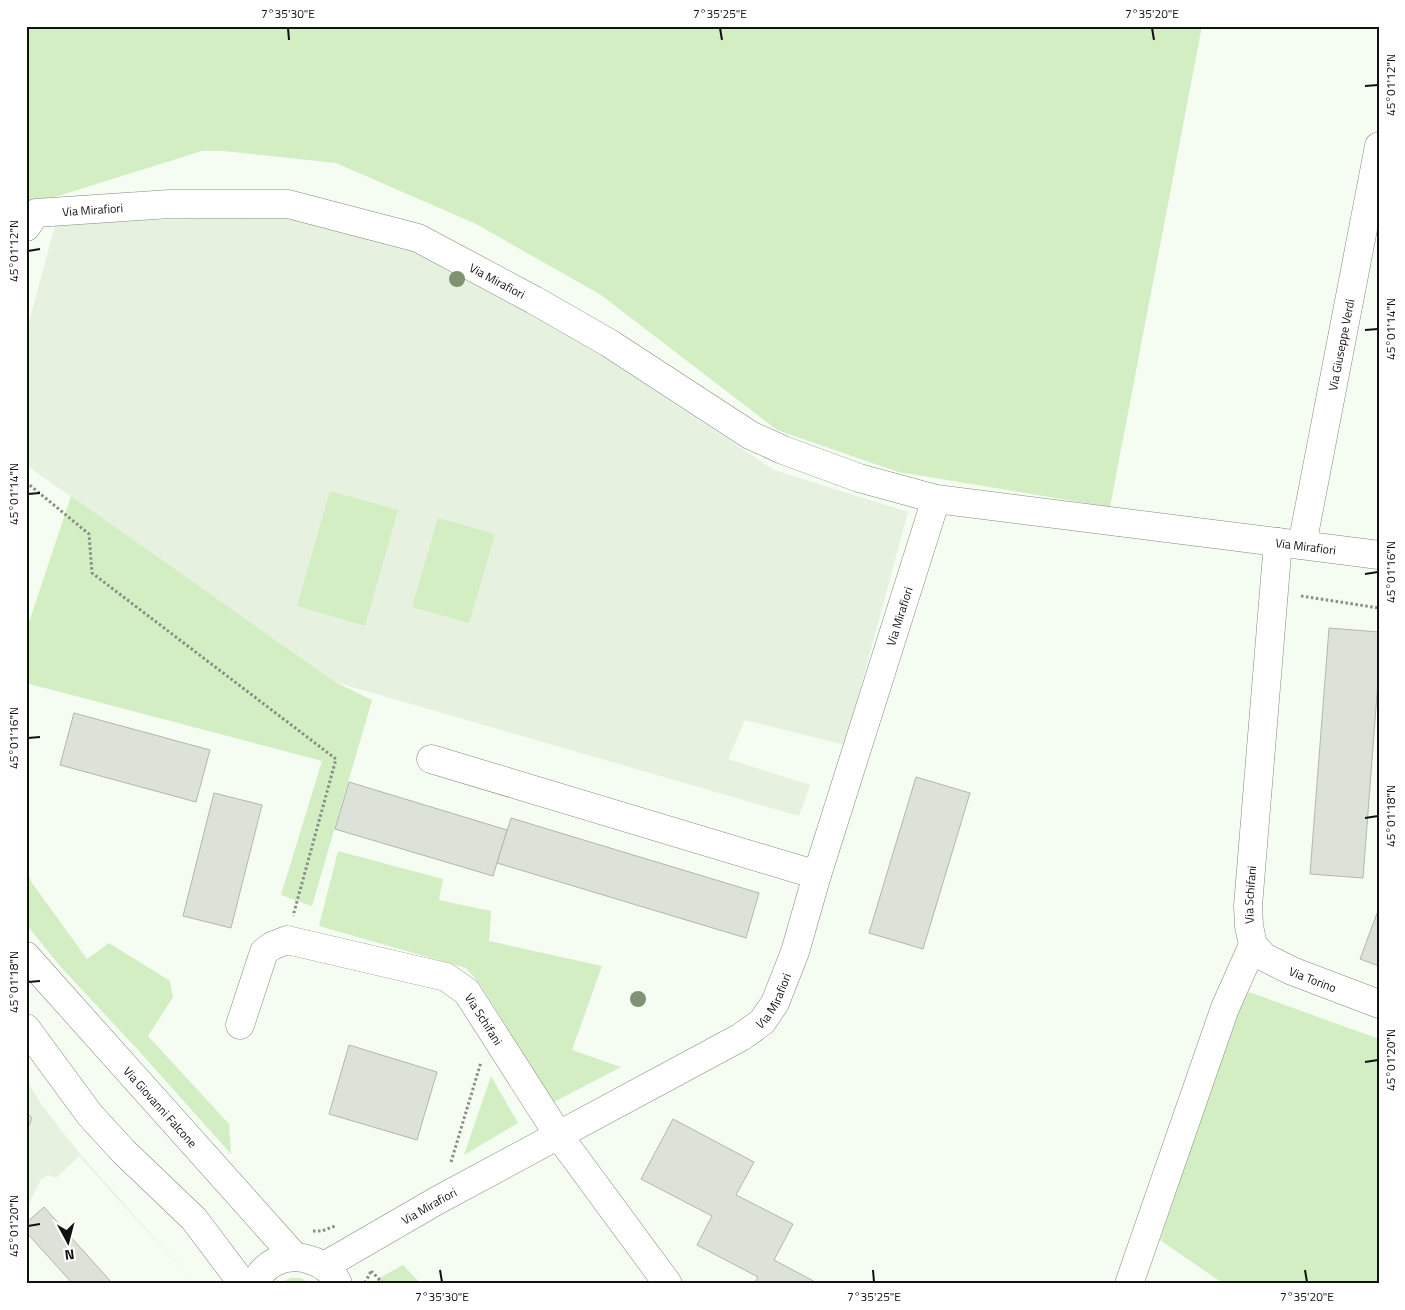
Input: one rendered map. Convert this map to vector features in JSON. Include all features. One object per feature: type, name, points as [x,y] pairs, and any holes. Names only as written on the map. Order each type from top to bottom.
[{"type":"street","name":"Via Giuseppe Verdi","points":[[1290,543],[1379,146]]},
{"type":"street","name":"Via Mirafiori","points":[[26,227],[36,213],[170,204],[288,204],[418,238],[534,300],[609,343],[750,435],[784,450],[860,478],[936,499],[1379,554]]},
{"type":"street","name":"Via Mirafiori","points":[[331,1275],[438,1200],[741,1037],[762,1022],[775,1003],[795,952],[817,875],[936,499]]},
{"type":"street","name":"Via Schifani","points":[[1253,944],[1249,926],[1248,906],[1273,592],[1290,543]]},
{"type":"street","points":[[431,759],[817,875]]},
{"type":"street","name":"Via Schifani","points":[[287,940],[446,977],[467,992],[490,1031],[559,1136],[668,1284]]},
{"type":"street","points":[[240,1025],[264,952],[272,946],[287,940]]},
{"type":"street","points":[[1129,1284],[1225,1008],[1253,944]]},
{"type":"street","name":"Via Torino","points":[[1253,944],[1264,957],[1292,971],[1379,1004]]},
{"type":"street","name":"Via Giovanni Falcone","points":[[26,956],[295,1257]]},
{"type":"street","points":[[26,1028],[90,1115],[118,1146],[194,1219],[243,1284]]},
{"type":"street","points":[[254,1284],[259,1274],[275,1262],[295,1257],[311,1260],[331,1275]]},
{"type":"path","points":[[26,482],[89,534],[92,573],[336,759],[287,940]]},
{"type":"path","points":[[1273,592],[1379,608]]},
{"type":"path","points":[[450,1164],[490,1031]]},
{"type":"path","points":[[312,1231],[322,1232],[340,1224]]},
{"type":"path","points":[[365,1284],[371,1271],[378,1266]]},
{"type":"path","points":[[371,1271],[384,1284]]},
{"type":"shaded area","points":[[297,217],[416,249],[572,336],[774,470],[908,512],[845,745],[745,720],[728,759],[810,785],[799,816],[335,682],[26,465],[26,333],[56,222]]},
{"type":"shaded area","points":[[26,1079],[43,1107],[80,1154],[195,1284],[79,1156],[56,1178],[49,1175],[41,1179],[26,1210]]},
{"type":"green space","points":[[26,26],[1202,26],[1110,507],[898,472],[777,430],[601,295],[476,224],[336,163],[223,151],[202,151],[26,206]]},
{"type":"green space","points":[[330,491],[398,510],[365,626],[297,606]]},
{"type":"green space","points":[[71,496],[335,682],[372,700],[312,906],[281,895],[322,761],[26,683],[26,631]]},
{"type":"green space","points":[[438,518],[495,534],[469,623],[412,607]]},
{"type":"green space","points":[[338,851],[443,879],[439,900],[491,911],[489,941],[602,966],[572,1050],[621,1067],[554,1102],[480,984],[466,968],[319,926]]},
{"type":"green space","points":[[26,869],[32,883],[87,959],[109,943],[170,981],[173,997],[148,1036],[229,1124],[231,1154],[60,966],[26,924]]},
{"type":"green space","points":[[1249,992],[1379,1039],[1379,1284],[1224,1284],[1160,1240],[1240,1002]]},
{"type":"green space","points":[[491,1076],[518,1123],[464,1155]]},
{"type":"green space","points":[[403,1265],[421,1284],[376,1284],[376,1280]]},
{"type":"green space","points":[[290,1278],[301,1278],[310,1284],[278,1284]]},
{"type":"building","points":[[1329,628],[1379,632],[1379,668],[1363,878],[1310,874]]},
{"type":"building","points":[[74,713],[210,750],[196,802],[60,765]]},
{"type":"building","points":[[916,777],[970,793],[923,949],[869,933]]},
{"type":"building","points":[[349,782],[507,830],[493,876],[335,829]]},
{"type":"building","points":[[214,793],[262,805],[231,928],[183,916]]},
{"type":"building","points":[[511,818],[759,893],[746,938],[497,863]]},
{"type":"building","points":[[1379,908],[1379,966],[1360,959]]},
{"type":"building","points":[[349,1045],[437,1072],[417,1140],[329,1114]]},
{"type":"building","points":[[26,1112],[32,1118],[26,1133]]},
{"type":"building","points":[[673,1119],[754,1162],[736,1195],[793,1224],[774,1260],[819,1284],[754,1284],[758,1277],[697,1245],[712,1216],[641,1179]]},
{"type":"building","points":[[44,1207],[113,1284],[73,1284],[26,1232],[26,1223]]}]
